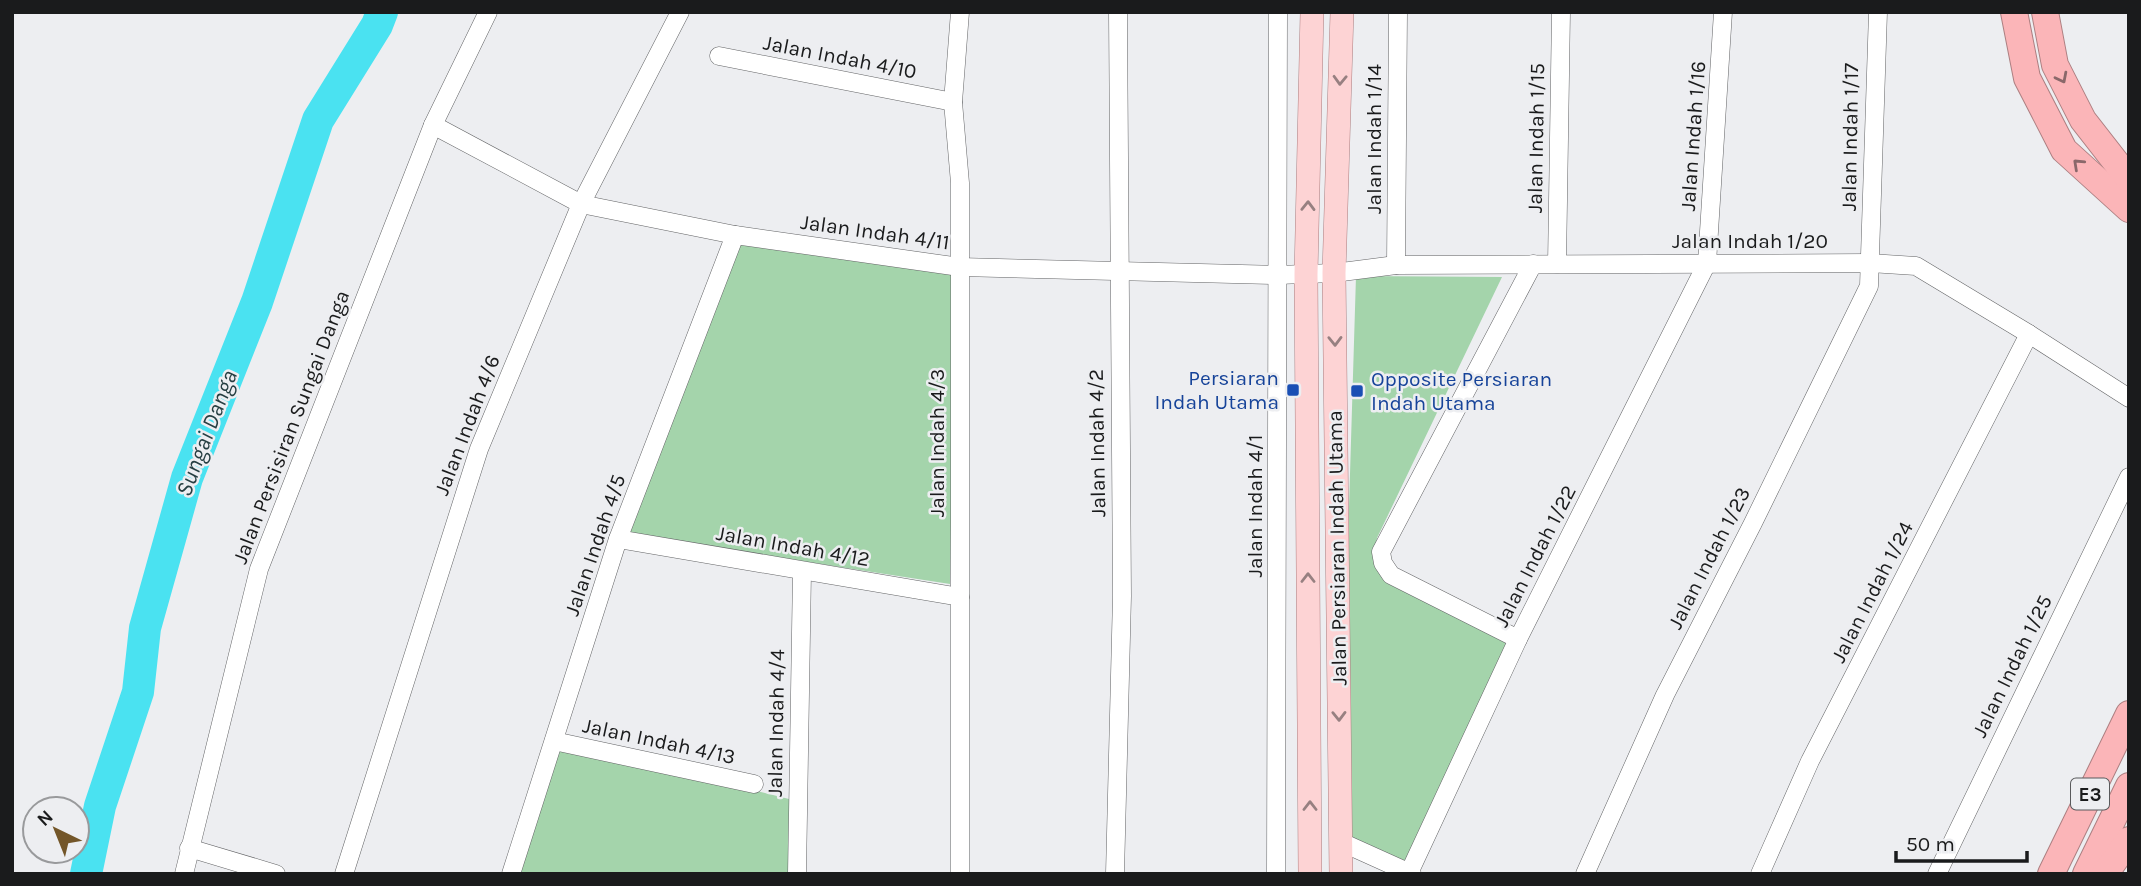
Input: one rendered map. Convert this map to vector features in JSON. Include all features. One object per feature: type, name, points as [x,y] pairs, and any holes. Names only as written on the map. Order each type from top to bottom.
[{"type":"highway","points":[[2014,12],[2027,78],[2064,150],[2129,209]]},
{"type":"highway","points":[[2045,12],[2055,65],[2082,120],[2129,179]]},
{"type":"highway","name":"E3","points":[[2051,874],[2129,714]]},
{"type":"highway","name":"E3","points":[[2085,874],[2129,786]]},
{"type":"highway","points":[[2105,874],[2129,840]]},
{"type":"main road","name":"Jalan Persiaran Indah Utama","points":[[1310,874],[1306,274],[1312,12]]},
{"type":"main road","name":"Jalan Persiaran Indah Utama","points":[[1341,874],[1334,273],[1342,12]]},
{"type":"street","name":"Jalan Persisiran Sungai Danga","points":[[184,874],[259,569],[433,125],[488,12]]},
{"type":"street","name":"Jalan Indah 4/6","points":[[344,874],[479,449],[581,204],[681,12]]},
{"type":"street","name":"Jalan Indah 4/3","points":[[960,12],[953,102],[960,183],[960,874]]},
{"type":"street","name":"Jalan Indah 4/2","points":[[1115,874],[1122,596],[1117,270],[1118,12]]},
{"type":"street","name":"Jalan Indah 4/1","points":[[1276,874],[1278,12]]},
{"type":"street","name":"Jalan Indah 1/14","points":[[1396,265],[1398,12]]},
{"type":"street","name":"Jalan Indah 1/15","points":[[1557,264],[1561,12]]},
{"type":"street","name":"Jalan Indah 1/16","points":[[1707,264],[1723,12]]},
{"type":"street","name":"Jalan Indah 1/17","points":[[1870,263],[1878,12]]},
{"type":"street","name":"Jalan Indah 4/10","points":[[719,56],[953,102]]},
{"type":"street","name":"Jalan Indah 4/11","points":[[433,125],[581,204],[735,234],[960,267],[1277,275],[1334,273]]},
{"type":"street","name":"Jalan Indah 4/5","points":[[511,874],[618,539],[735,234]]},
{"type":"street","name":"Jalan Indah 1/20","points":[[1334,273],[1396,265],[1870,263],[1916,266],[2129,398]]},
{"type":"street","name":"Jalan Indah 1/23","points":[[1585,874],[1665,695],[1869,286],[1870,263]]},
{"type":"street","points":[[1518,639],[1391,575],[1383,563],[1384,542],[1533,264]]},
{"type":"street","name":"Jalan Indah 1/22","points":[[1411,873],[1518,639],[1707,264]]},
{"type":"street","name":"Jalan Indah 1/24","points":[[1760,874],[1811,761],[2029,334]]},
{"type":"street","name":"Jalan Indah 1/25","points":[[1937,874],[2129,477]]},
{"type":"street","name":"Jalan Indah 4/12","points":[[618,539],[960,597]]},
{"type":"street","name":"Jalan Indah 4/4","points":[[797,874],[802,572]]},
{"type":"street","name":"Jalan Indah 4/13","points":[[554,741],[754,784]]},
{"type":"street","points":[[1341,842],[1411,873]]},
{"type":"street","points":[[189,848],[276,874]]},
{"type":"green space","points":[[741,241],[955,272],[950,584],[625,534]]},
{"type":"green space","points":[[1356,276],[1502,277],[1377,538],[1374,558],[1509,643],[1405,866],[1345,839],[1348,540]]},
{"type":"green space","points":[[554,741],[797,801],[793,874],[519,874]]},
{"type":"waterway","name":"Sungai Danga","points":[[86,874],[100,806],[138,692],[145,628],[187,478],[257,302],[318,120],[377,25],[382,12]]},
{"type":"place","name":"Persiaran Indah Utama","points":[[1293,390]]},
{"type":"place","name":"Opposite Persiaran Indah Utama","points":[[1357,391]]}]
